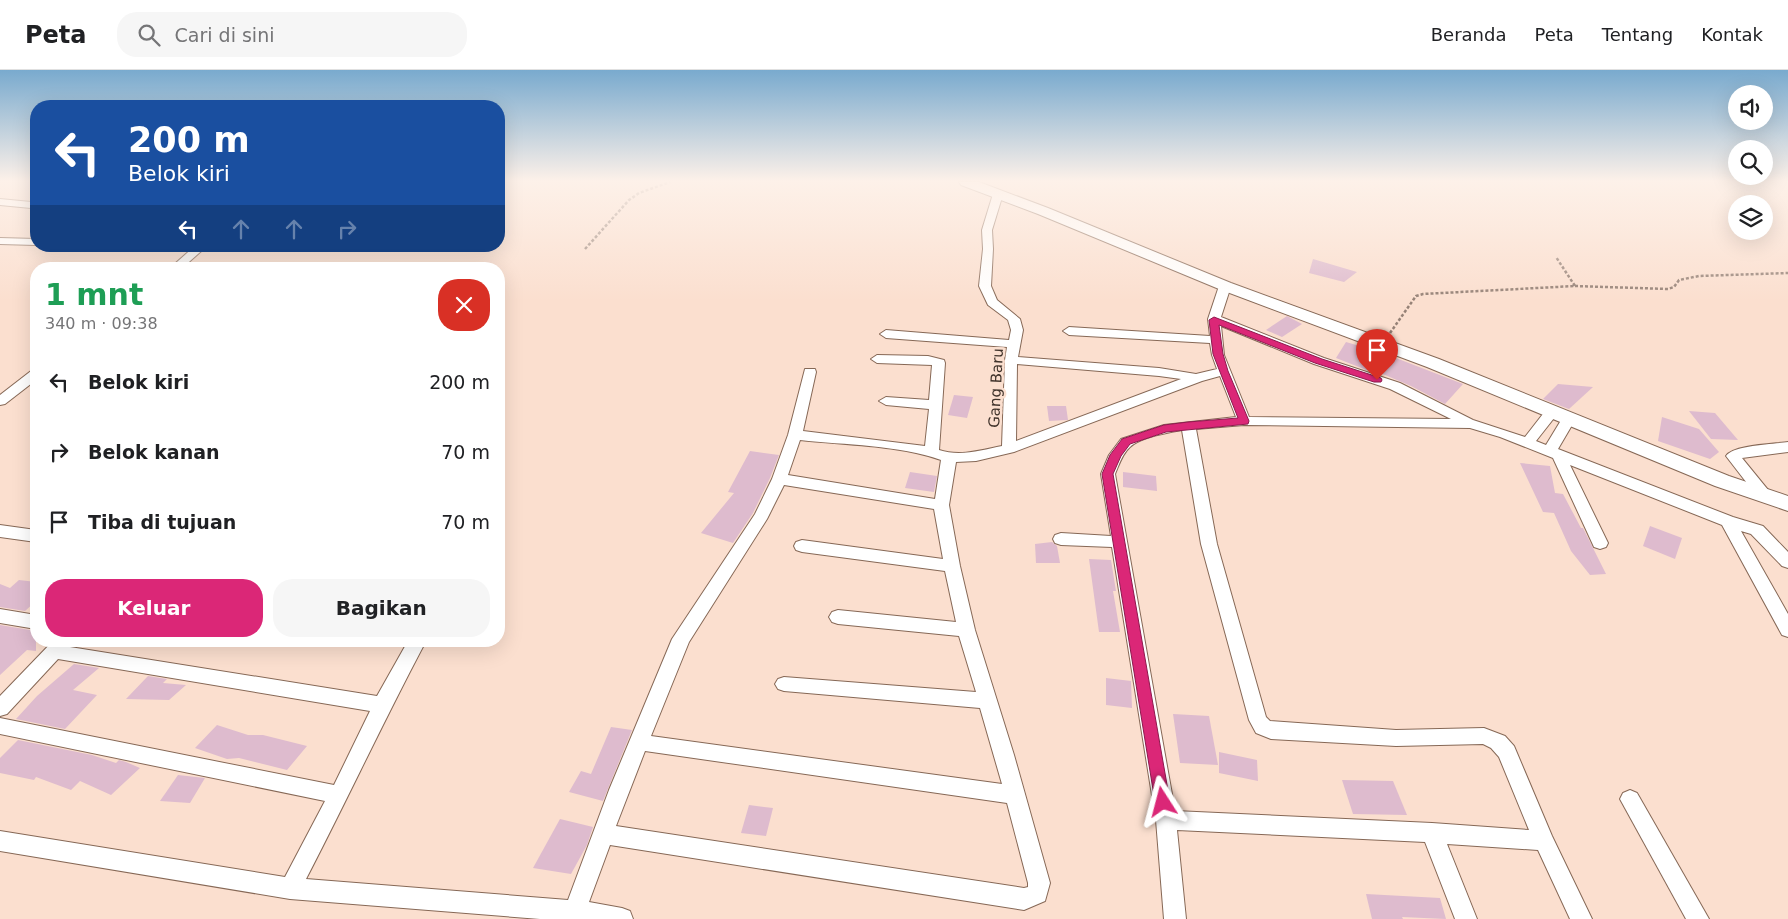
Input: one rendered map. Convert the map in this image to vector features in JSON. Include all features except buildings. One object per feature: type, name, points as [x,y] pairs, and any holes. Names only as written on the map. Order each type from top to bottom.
[{"type":"main road","points":[[1066,222],[1225,286],[1433,363],[1568,420],[1722,481],[1788,504]]},
{"type":"street","name":"Gang Baru","points":[[990,222],[986,239],[988,248],[985,286],[992,302],[1016,323],[1017,330],[1011,360],[1009,449]]},
{"type":"street","points":[[0,241],[30,242]]},
{"type":"street","points":[[183,262],[195,252]]},
{"type":"street","points":[[1225,286],[1214,320],[1216,340],[1223,371],[1244,421]]},
{"type":"street","points":[[1214,320],[1319,361],[1395,386],[1471,424],[1528,442],[1728,521],[1757,530],[1788,562]]},
{"type":"street","points":[[1069,331],[1216,340]]},
{"type":"street","points":[[886,334],[1014,344]]},
{"type":"street","points":[[877,359],[928,360],[938,362],[932,452]]},
{"type":"street","points":[[1011,360],[1159,372],[1197,378]]},
{"type":"street","points":[[795,435],[887,445],[932,452],[950,458],[976,456],[1009,449],[1197,378],[1223,371]]},
{"type":"street","points":[[574,911],[638,742],[681,639],[750,535],[779,479],[795,435],[810,372]]},
{"type":"street","points":[[0,401],[30,378]]},
{"type":"street","points":[[886,401],[935,405]]},
{"type":"street","points":[[1528,442],[1551,413]]},
{"type":"street","points":[[1554,452],[1568,420]]},
{"type":"street","points":[[1175,919],[1166,820],[1108,474],[1116,455],[1126,442],[1164,429],[1188,425],[1244,421],[1471,424]]},
{"type":"street","points":[[1188,425],[1209,544],[1258,720],[1263,727],[1271,731],[1396,738],[1455,738],[1475,735],[1491,738],[1507,752],[1544,840],[1581,919]]},
{"type":"street","points":[[1764,496],[1733,456],[1741,453],[1788,447]]},
{"type":"street","points":[[1554,452],[1600,543]]},
{"type":"street","points":[[603,834],[1024,899],[1037,894],[1039,884],[966,630],[952,566],[941,505],[950,458]]},
{"type":"street","points":[[779,479],[941,505]]},
{"type":"street","points":[[1728,521],[1788,630]]},
{"type":"street","points":[[0,532],[30,535]]},
{"type":"street","points":[[1061,539],[1119,542]]},
{"type":"street","points":[[802,546],[952,566]]},
{"type":"street","points":[[0,616],[30,621]]},
{"type":"street","points":[[838,618],[966,630]]},
{"type":"street","points":[[3,701],[58,647]]},
{"type":"street","points":[[64,647],[382,705]]},
{"type":"street","points":[[290,888],[339,795],[382,705],[414,647]]},
{"type":"street","points":[[784,684],[987,701]]},
{"type":"street","points":[[0,726],[339,795]]},
{"type":"street","points":[[638,742],[1014,796]]},
{"type":"street","points":[[1630,799],[1698,919]]},
{"type":"street","points":[[1166,820],[1544,840]]},
{"type":"street","points":[[1432,833],[1466,919]]},
{"type":"street","points":[[0,841],[290,888],[574,911],[622,919]]},
{"type":"path","points":[[586,249],[609,222]]},
{"type":"path","points":[[1556,257],[1575,286]]},
{"type":"path","points":[[1382,345],[1416,296],[1423,294],[1575,286],[1668,289],[1674,287],[1679,280],[1699,276],[1788,273]]},
{"type":"route","points":[[1163,802],[1108,474],[1116,455],[1126,442],[1164,429],[1188,425],[1244,421],[1223,371],[1218,354],[1214,320],[1272,341],[1319,361],[1377,380]]}]
